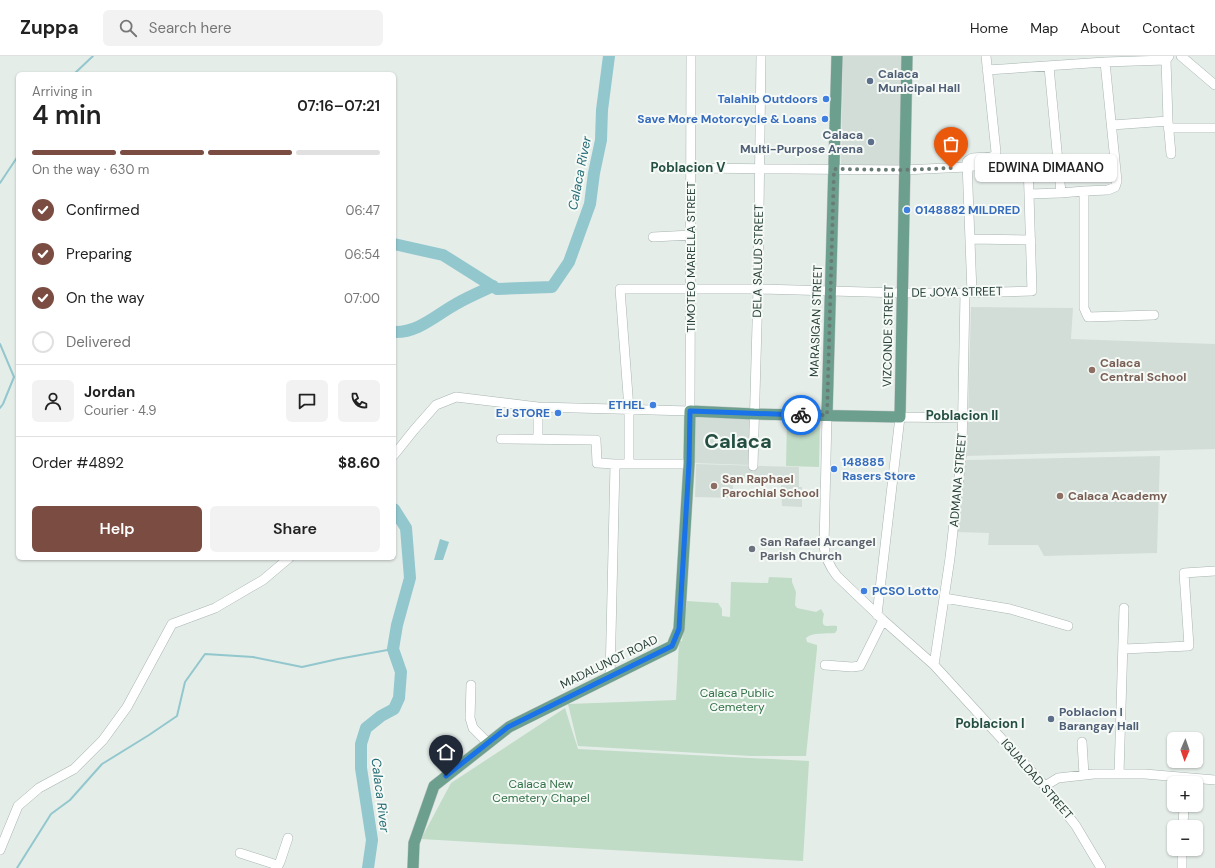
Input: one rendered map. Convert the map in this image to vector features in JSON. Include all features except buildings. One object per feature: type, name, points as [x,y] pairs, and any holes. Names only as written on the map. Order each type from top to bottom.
[{"type":"main road","name":"MARASIGAN STREET","points":[[827,415],[837,56]]},
{"type":"main road","name":"VIZCONDE STREET","points":[[900,417],[907,56]]},
{"type":"main road","points":[[690,411],[900,417]]},
{"type":"main road","name":"MADALUNOT ROAD","points":[[413,868],[414,843],[434,786],[508,727],[610,678],[672,646],[679,629],[689,464],[690,411]]},
{"type":"street","name":"TIMOTEO MARELLA STREET","points":[[690,411],[691,56]]},
{"type":"street","name":"DELA SALUD STREET","points":[[753,466],[758,289],[760,56]]},
{"type":"street","points":[[967,167],[968,159],[992,157],[995,155],[986,56]]},
{"type":"street","points":[[1181,56],[1215,85]]},
{"type":"street","points":[[987,70],[1167,58],[1168,125],[1171,154]]},
{"type":"street","points":[[1029,194],[1108,190],[1115,187],[1117,181],[1105,62]]},
{"type":"street","points":[[1049,66],[1061,193]]},
{"type":"street","points":[[1112,125],[1168,125],[1215,128]]},
{"type":"street","points":[[691,168],[904,170],[1028,162],[1031,240],[970,239]]},
{"type":"street","name":"ADMANA STREET","points":[[934,665],[950,558],[961,458],[969,293],[970,239],[967,167]]},
{"type":"street","points":[[1084,191],[1084,308],[1088,317],[1154,315]]},
{"type":"street","points":[[653,237],[691,235]]},
{"type":"street","name":"DE JOYA STREET","points":[[629,409],[620,289],[758,289],[902,293],[1032,291],[1031,240]]},
{"type":"street","points":[[396,452],[436,405],[456,397],[538,407],[690,411]]},
{"type":"street","points":[[538,407],[538,438]]},
{"type":"street","points":[[628,463],[629,409]]},
{"type":"street","name":"MARASIGAN STREET","points":[[827,415],[825,555],[833,571],[880,618]]},
{"type":"street","points":[[900,417],[963,418]]},
{"type":"street","name":"VIZCONDE STREET","points":[[825,665],[852,667],[860,666],[880,618],[900,417]]},
{"type":"street","points":[[501,439],[538,438],[596,440],[597,463],[689,464]]},
{"type":"street","points":[[610,678],[615,464]]},
{"type":"street","points":[[0,850],[18,806],[38,788],[74,769],[103,740],[127,707],[172,624],[215,608],[262,580],[287,560]]},
{"type":"street","points":[[1124,648],[1189,646],[1184,573],[1215,571]]},
{"type":"street","points":[[944,598],[1010,609],[1068,626]]},
{"type":"street","points":[[1119,774],[1124,648],[1124,608]]},
{"type":"street","name":"IGUALDAD STREET","points":[[880,618],[934,665],[1045,786],[1076,826],[1101,868]]},
{"type":"street","points":[[471,685],[470,718],[473,728],[488,743]]},
{"type":"street","points":[[1082,742],[1084,775]]},
{"type":"street","points":[[1045,786],[1058,778],[1084,775],[1145,774],[1167,777]]},
{"type":"street","points":[[1203,780],[1215,780]]},
{"type":"street","points":[[240,854],[277,867],[288,838]]},
{"type":"street","points":[[1182,856],[1182,868]]},
{"type":"shaded area","points":[[843,56],[903,56],[900,166],[841,165]]},
{"type":"shaded area","name":"Calaca Central School","points":[[971,307],[1073,308],[1071,339],[1215,344],[1215,449],[967,456]]},
{"type":"shaded area","points":[[694,414],[750,416],[749,465],[693,463]]},
{"type":"shaded area","name":"Calaca Academy","points":[[1160,456],[1157,553],[1044,556],[1038,545],[988,545],[989,533],[955,532],[966,460]]},
{"type":"shaded area","name":"San Raphael Parochial School","points":[[696,464],[799,467],[799,487],[802,487],[802,507],[782,506],[781,484],[733,483],[733,498],[695,497]]},
{"type":"green space","points":[[787,418],[817,418],[820,421],[819,467],[786,466]]},
{"type":"green space","name":"Calaca Public Cemetery","points":[[769,577],[792,578],[796,592],[795,605],[797,608],[816,612],[821,609],[824,614],[823,625],[837,626],[835,633],[816,634],[806,638],[807,642],[817,645],[817,649],[806,756],[751,756],[578,746],[568,704],[676,700],[679,641],[682,641],[687,601],[718,603],[722,609],[722,616],[730,617],[731,582],[768,583]]},
{"type":"green space","name":"Calaca New Cemetery Chapel","points":[[565,708],[578,749],[809,761],[803,861],[421,839],[451,783]]},
{"type":"water","points":[[440,539],[449,542],[443,560],[434,560]]},
{"type":"waterway","points":[[76,72],[93,56]]},
{"type":"waterway","name":"Calaca River","points":[[396,244],[443,255],[497,289],[552,287],[569,262],[590,204],[594,173],[601,140],[602,110],[609,56]]},
{"type":"waterway","points":[[0,183],[16,159]]},
{"type":"waterway","points":[[396,332],[411,330],[461,301],[493,286]]},
{"type":"waterway","points":[[0,344],[14,377],[0,408]]},
{"type":"waterway","name":"Calaca River","points":[[368,868],[372,840],[361,768],[361,744],[366,728],[381,716],[394,709],[399,698],[401,672],[393,649],[397,625],[410,578],[406,528],[396,512]]},
{"type":"waterway","points":[[17,868],[51,814],[70,800],[102,764],[177,716],[185,682],[205,654],[253,657],[302,667],[393,649]]},
{"type":"way so far","points":[[801,415],[827,415],[834,169],[904,170],[951,168]]},
{"type":"place","name":"Calaca Municipal Hall","points":[[870,81]]},
{"type":"place","name":"Talahib Outdoors","points":[[826,99]]},
{"type":"place","name":"Save More Motorcycle & Loans","points":[[825,119]]},
{"type":"place","name":"Calaca Multi-Purpose Arena","points":[[871,142]]},
{"type":"place","name":"EDWINA DIMAANO","points":[[951,168]]},
{"type":"place","name":"0148882 MILDRED","points":[[907,210]]},
{"type":"place","name":"Calaca Central School","points":[[1092,370]]},
{"type":"place","name":"ETHEL","points":[[653,405]]},
{"type":"place","name":"EJ STORE","points":[[558,413]]},
{"type":"place","name":"148885 Rasers Store","points":[[834,469]]},
{"type":"place","name":"San Raphael Parochial School","points":[[714,486]]},
{"type":"place","name":"Calaca Academy","points":[[1060,496]]},
{"type":"place","name":"San Rafael Arcangel Parish Church","points":[[752,549]]},
{"type":"place","name":"PCSO Lotto","points":[[864,591]]},
{"type":"place","name":"Poblacion I Barangay Hall","points":[[1051,719]]},
{"type":"district","name":"Poblacion V","points":[[688,167]]},
{"type":"district","name":"Poblacion II","points":[[962,415]]},
{"type":"district","name":"Calaca","points":[[738,441]]},
{"type":"district","name":"Poblacion I","points":[[990,723]]},
{"type":"route","points":[[446,776],[508,727],[610,678],[672,646],[679,629],[689,464],[690,411],[801,415]]}]
